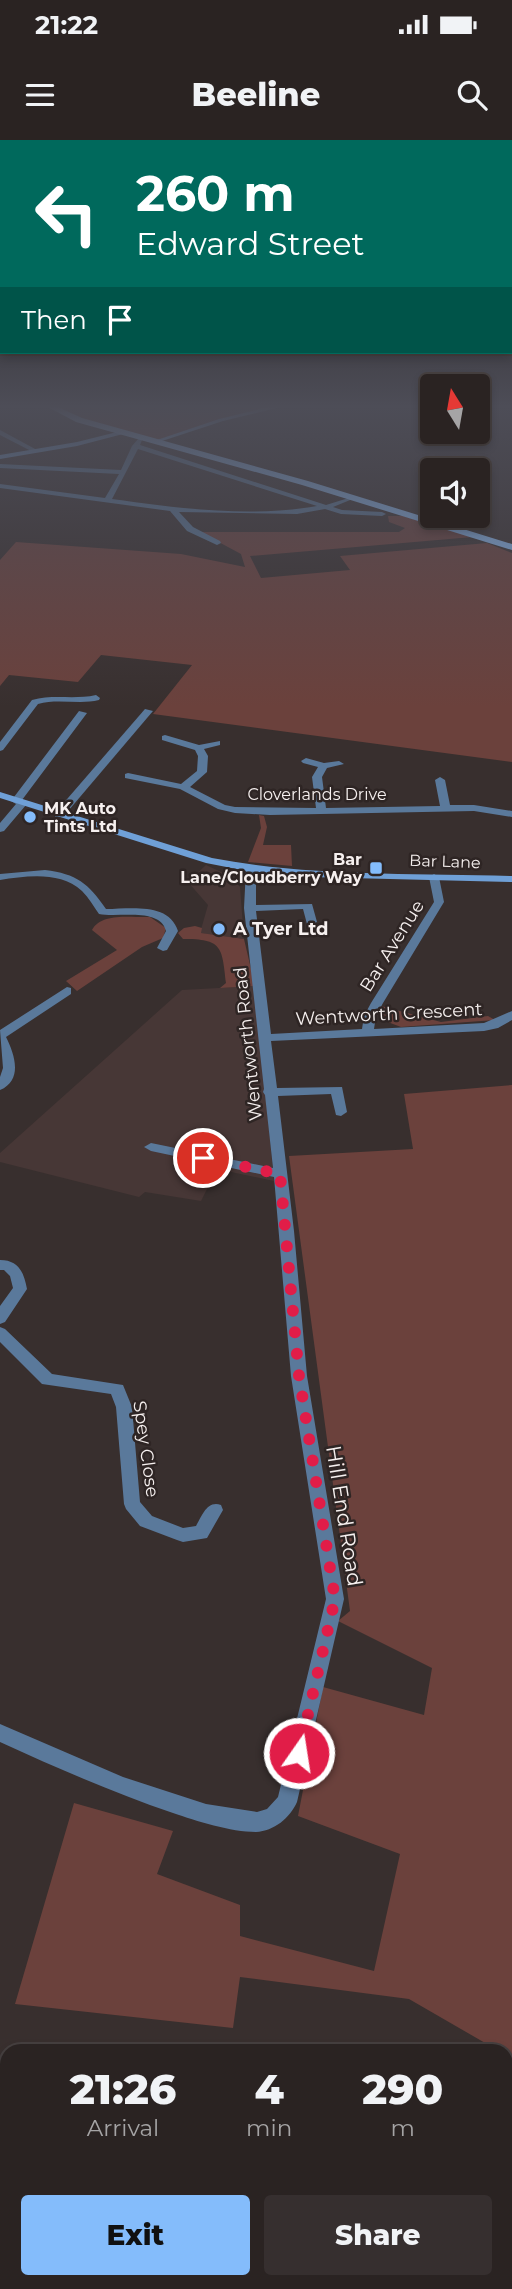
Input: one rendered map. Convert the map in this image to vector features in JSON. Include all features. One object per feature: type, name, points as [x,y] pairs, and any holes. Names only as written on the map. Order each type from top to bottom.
[{"type":"main road","points":[[383,506],[512,547]]},
{"type":"main road","name":"Bar Lane","points":[[0,795],[216,862],[251,869],[310,874],[512,879]]},
{"type":"street","points":[[145,506],[173,510],[287,513],[326,507],[346,514],[382,514]]},
{"type":"street","points":[[173,510],[190,529],[217,543]]},
{"type":"street","points":[[0,748],[35,702],[46,699],[76,702],[96,698]]},
{"type":"street","points":[[59,815],[148,711]]},
{"type":"street","points":[[0,829],[82,713]]},
{"type":"street","points":[[165,738],[199,748],[217,743]]},
{"type":"street","points":[[183,787],[202,772],[203,756],[199,748]]},
{"type":"street","points":[[306,761],[324,766],[339,764]]},
{"type":"street","points":[[321,811],[317,777],[324,766]]},
{"type":"street","name":"Cloverlands Drive","points":[[128,776],[183,787],[222,807],[235,810],[474,808],[512,814]]},
{"type":"street","points":[[440,780],[445,808]]},
{"type":"street","name":"Wentworth Road","points":[[251,869],[250,908],[280,1174]]},
{"type":"street","points":[[0,877],[29,873],[56,875],[86,889],[103,912],[156,913],[170,924],[172,931],[163,948]]},
{"type":"street","name":"Bar Avenue","points":[[367,1033],[370,1016],[377,1003],[439,902],[434,877]]},
{"type":"street","points":[[250,908],[308,906],[311,922]]},
{"type":"street","points":[[0,1086],[9,1076],[11,1062],[0,1037],[67,991]]},
{"type":"street","name":"Wentworth Crescent","points":[[265,1038],[484,1027],[494,1025],[512,1015]]},
{"type":"street","points":[[269,1092],[337,1090],[341,1112]]},
{"type":"street","points":[[151,1147],[280,1174]]},
{"type":"street","name":"Hill End Road","points":[[0,1733],[121,1786],[206,1814],[257,1822],[273,1817],[287,1802],[335,1599],[299,1376],[280,1174]]},
{"type":"street","points":[[0,1265],[7,1265],[17,1274],[20,1289],[0,1318]]},
{"type":"street","name":"Spey Close","points":[[0,1333],[48,1380],[117,1389],[124,1407],[132,1504],[146,1521],[183,1535],[201,1532],[215,1510]]},
{"type":"shaded area","points":[[388,516],[403,516],[420,521],[420,528],[443,528],[473,537],[250,556],[261,578],[350,570],[340,556],[487,543],[512,553],[512,762],[153,714],[192,665],[101,655],[78,682],[9,675],[0,686],[0,560],[16,542],[181,554],[245,567],[241,554],[200,532],[399,532],[405,528],[389,522]]},
{"type":"shaded area","points":[[259,815],[264,816],[267,827],[263,845],[291,845],[292,866],[248,862],[261,828]]},
{"type":"shaded area","points":[[206,865],[232,877],[240,887],[244,939],[200,933],[208,905],[188,882]]},
{"type":"shaded area","points":[[150,917],[166,928],[163,938],[142,947],[77,991],[66,981],[117,950],[92,930],[97,924],[110,918]]},
{"type":"shaded area","points":[[184,928],[202,928],[201,933],[244,939],[255,986],[220,988],[226,983],[218,947],[206,941],[183,939],[178,933]]},
{"type":"shaded area","points":[[255,986],[274,1181],[217,1169],[201,1201],[145,1192],[139,1197],[0,1162],[0,1153],[182,990]]},
{"type":"shaded area","points":[[381,1006],[441,1022],[488,1016],[495,1020],[401,1027],[385,1021],[380,1012]]},
{"type":"shaded area","points":[[512,1085],[512,2044],[487,2044],[409,1999],[240,1977],[233,2028],[15,2004],[74,1803],[173,1831],[157,1874],[240,1905],[240,1936],[374,1971],[400,1854],[298,1816],[323,1687],[424,1715],[432,1668],[338,1621],[350,1611],[289,1156],[413,1149],[404,1094]]},
{"type":"place","name":"MK Auto Tints Ltd","points":[[30,817]]},
{"type":"place","name":"Bar Lane/Cloudberry Way","points":[[376,868]]},
{"type":"place","name":"A Tyer Ltd","points":[[219,929]]},
{"type":"route","points":[[203,1158],[280,1174],[299,1376],[335,1599],[299,1753]]}]
